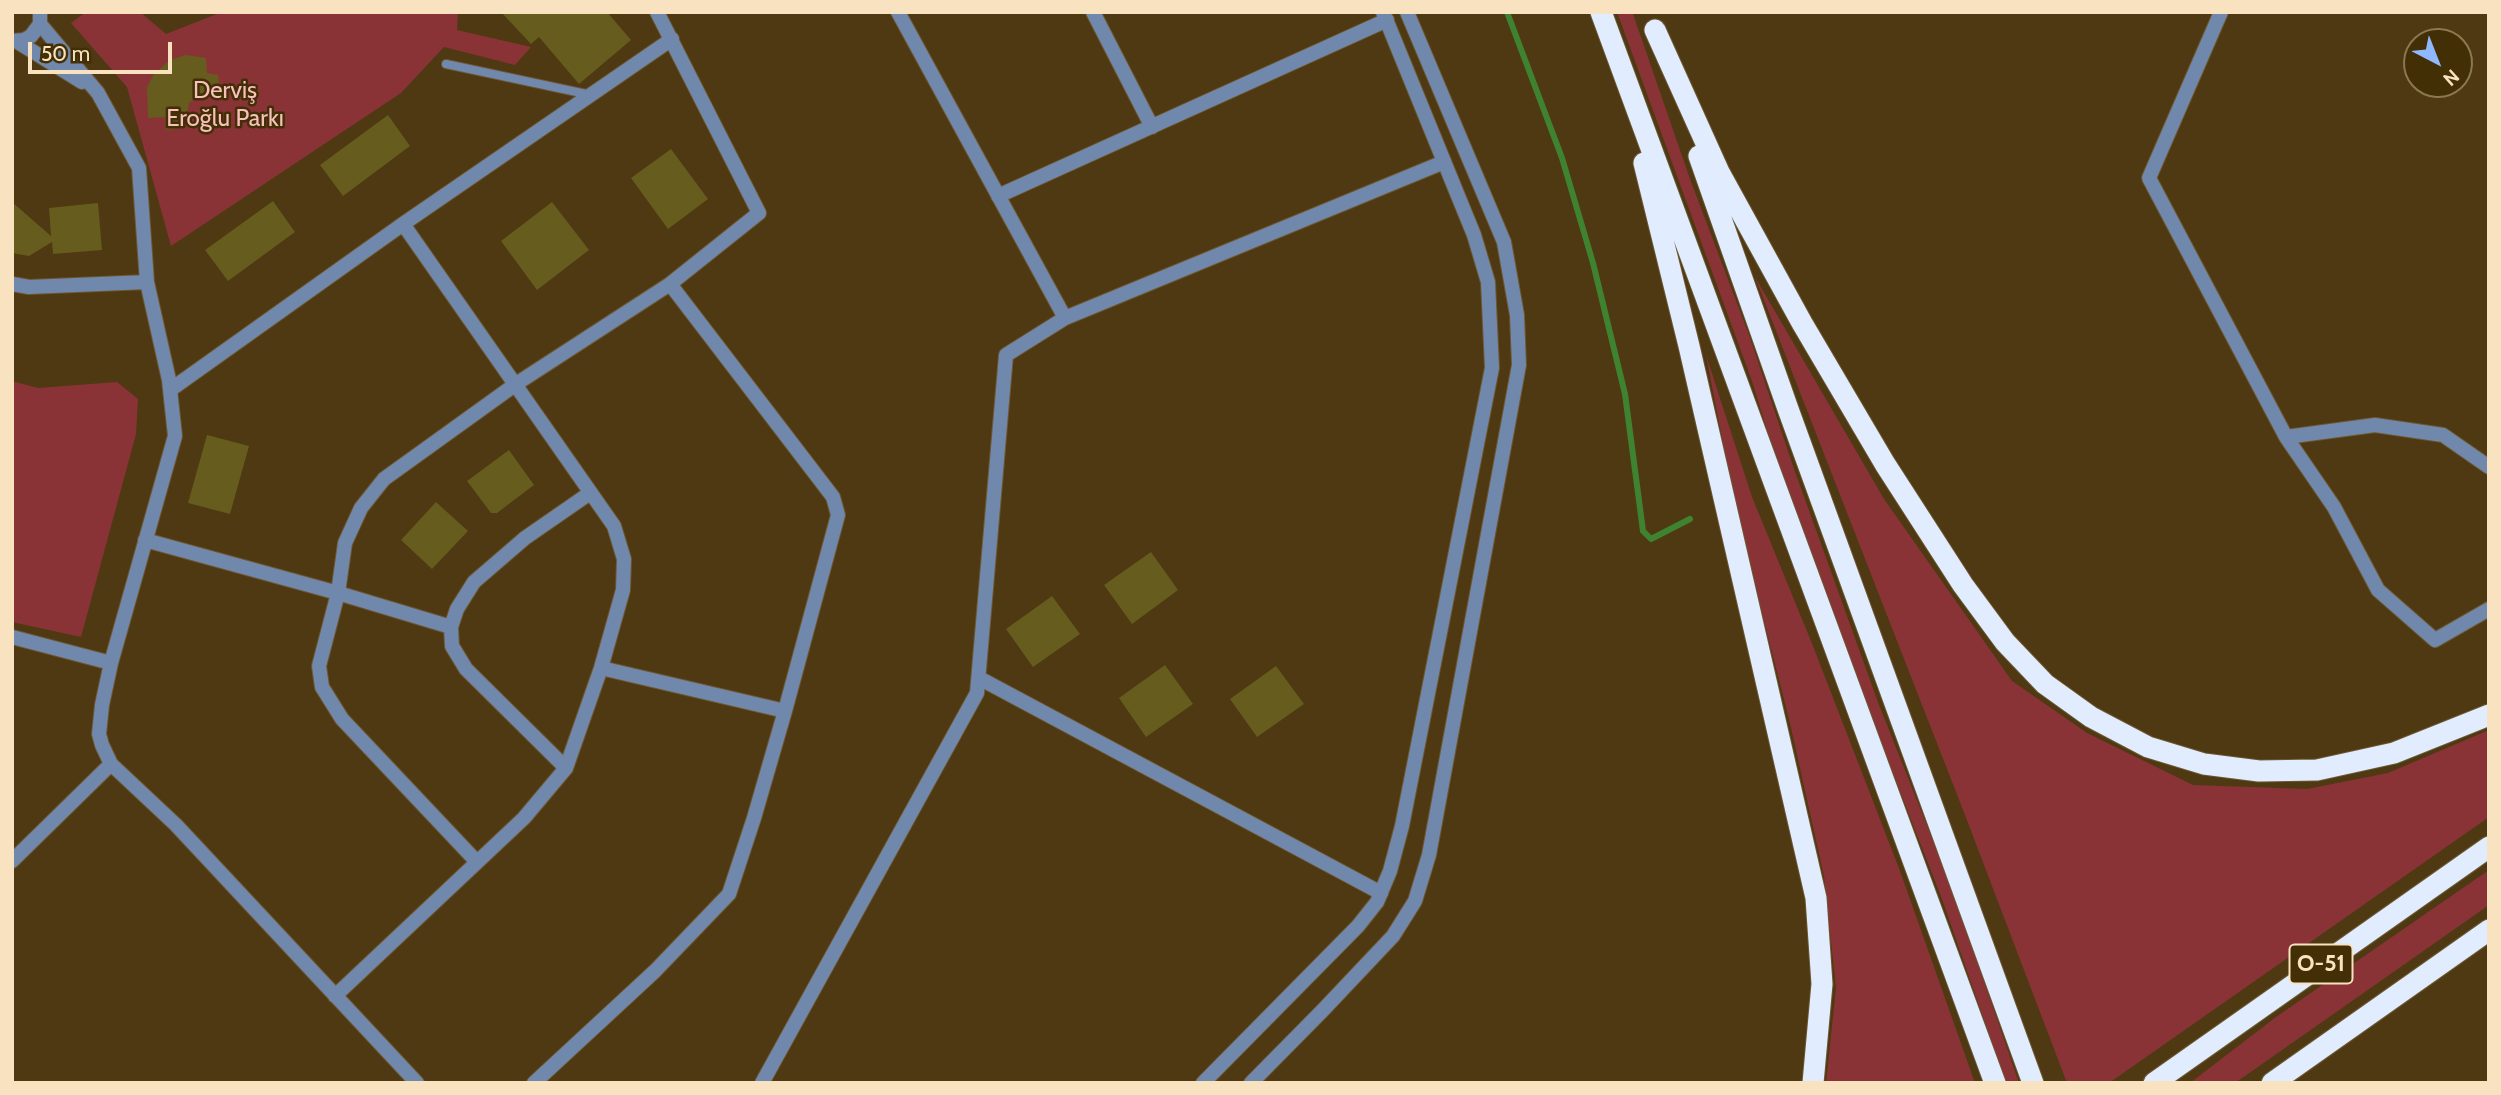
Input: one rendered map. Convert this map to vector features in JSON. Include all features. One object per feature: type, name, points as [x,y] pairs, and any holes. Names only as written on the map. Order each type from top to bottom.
[{"type":"highway","points":[[1601,12],[1994,1083]]},
{"type":"highway","points":[[1652,21],[1719,172],[1802,323],[1885,464],[1963,585],[2005,642],[2045,684],[2091,717],[2148,747],[2204,764],[2259,771],[2317,770],[2394,753],[2489,715]]},
{"type":"highway","points":[[1652,21],[1787,409],[2033,1083]]},
{"type":"highway","points":[[1626,83],[1816,898],[1822,984],[1813,1083]]},
{"type":"highway","name":"O-51","points":[[2154,1083],[2489,847]]},
{"type":"highway","name":"O-51","points":[[2272,1083],[2489,930]]},
{"type":"street","points":[[477,863],[342,719],[323,687],[319,666],[338,593],[345,543],[361,508],[384,479],[516,384],[670,284],[759,213],[657,12]]},
{"type":"street","points":[[898,12],[1065,318]]},
{"type":"street","points":[[1093,12],[1152,127]]},
{"type":"street","points":[[1251,1083],[1393,936],[1415,901],[1431,842],[1519,365],[1517,315],[1504,242],[1407,12]]},
{"type":"street","points":[[2221,12],[2149,178],[2286,437],[2334,507],[2378,590],[2435,640],[2489,609]]},
{"type":"street","points":[[14,41],[31,37],[42,16],[98,93],[139,168],[148,282],[170,390],[175,436],[111,663],[99,734],[111,764],[176,825],[417,1083]]},
{"type":"street","points":[[999,196],[1152,127],[1385,16],[1474,235],[1489,282],[1492,368],[1402,826],[1390,871],[1377,902],[1358,926],[1203,1083]]},
{"type":"street","points":[[170,390],[403,224],[672,39]]},
{"type":"street","points":[[14,41],[48,59],[98,93]]},
{"type":"street","points":[[762,1083],[977,693],[1006,355],[1065,318],[1444,162]]},
{"type":"street","points":[[335,996],[524,818],[566,768],[601,668],[624,590],[624,559],[614,526],[403,224]]},
{"type":"street","points":[[12,284],[29,287],[148,282]]},
{"type":"street","points":[[534,1083],[655,971],[729,894],[785,711],[838,515],[833,497],[670,284]]},
{"type":"street","points":[[2286,437],[2375,425],[2430,433],[2443,435],[2489,467]]},
{"type":"street","points":[[566,768],[466,668],[452,646],[451,626],[457,609],[474,582],[525,538],[590,492]]},
{"type":"street","points":[[145,540],[451,626]]},
{"type":"street","points":[[12,637],[111,663]]},
{"type":"street","points":[[601,668],[785,711]]},
{"type":"street","points":[[979,678],[1381,893]]},
{"type":"street","points":[[12,861],[111,764]]},
{"type":"lane","points":[[446,64],[591,95]]},
{"type":"green space","name":"Derviş Eroğlu Parkı","points":[[86,12],[140,12],[166,34],[222,12],[458,12],[457,30],[531,47],[515,65],[444,47],[401,93],[171,246],[127,87],[71,23]]},
{"type":"green space","points":[[1617,12],[1633,14],[1879,705],[1951,886],[2019,1083],[2006,1083],[1942,899],[1778,466],[1752,381]]},
{"type":"green space","points":[[1755,277],[1884,499],[2012,681],[2087,733],[2193,785],[2307,789],[2388,773],[2489,730],[2489,817],[2109,1083],[2067,1083]]},
{"type":"green space","points":[[1706,355],[1752,497],[1900,871],[1975,1083],[1826,1083],[1836,988],[1824,876],[1790,723],[1736,510]]},
{"type":"green space","points":[[12,381],[38,388],[117,382],[138,399],[136,434],[81,637],[12,622]]},
{"type":"green space","points":[[2489,870],[2489,905],[2235,1083],[2190,1083],[2276,1017]]},
{"type":"building","points":[[501,12],[607,12],[631,40],[579,84],[539,37],[531,44]]},
{"type":"building","points":[[186,55],[206,58],[207,73],[218,75],[220,93],[198,97],[189,103],[182,128],[166,130],[165,117],[148,118],[147,87],[154,74],[170,60]]},
{"type":"building","points":[[388,115],[410,146],[343,196],[320,165]]},
{"type":"building","points":[[671,149],[708,199],[668,229],[631,178]]},
{"type":"building","points":[[273,201],[295,232],[228,281],[205,250]]},
{"type":"building","points":[[12,202],[51,236],[49,208],[98,203],[102,250],[53,254],[52,242],[29,256],[12,253]]},
{"type":"building","points":[[552,202],[589,250],[537,290],[501,241]]},
{"type":"building","points":[[207,435],[249,446],[230,514],[188,503]]},
{"type":"building","points":[[509,450],[534,485],[497,513],[491,513],[467,481]]},
{"type":"building","points":[[436,502],[468,531],[432,569],[401,540]]},
{"type":"building","points":[[1151,552],[1178,590],[1132,624],[1104,585]]},
{"type":"building","points":[[1052,596],[1080,634],[1033,667],[1006,629]]},
{"type":"building","points":[[1165,665],[1193,704],[1146,737],[1119,698]]},
{"type":"building","points":[[1276,666],[1304,704],[1257,737],[1230,699]]},
{"type":"waterway","points":[[1507,12],[1562,158],[1593,263],[1625,394],[1643,531],[1651,539],[1690,519]]}]
